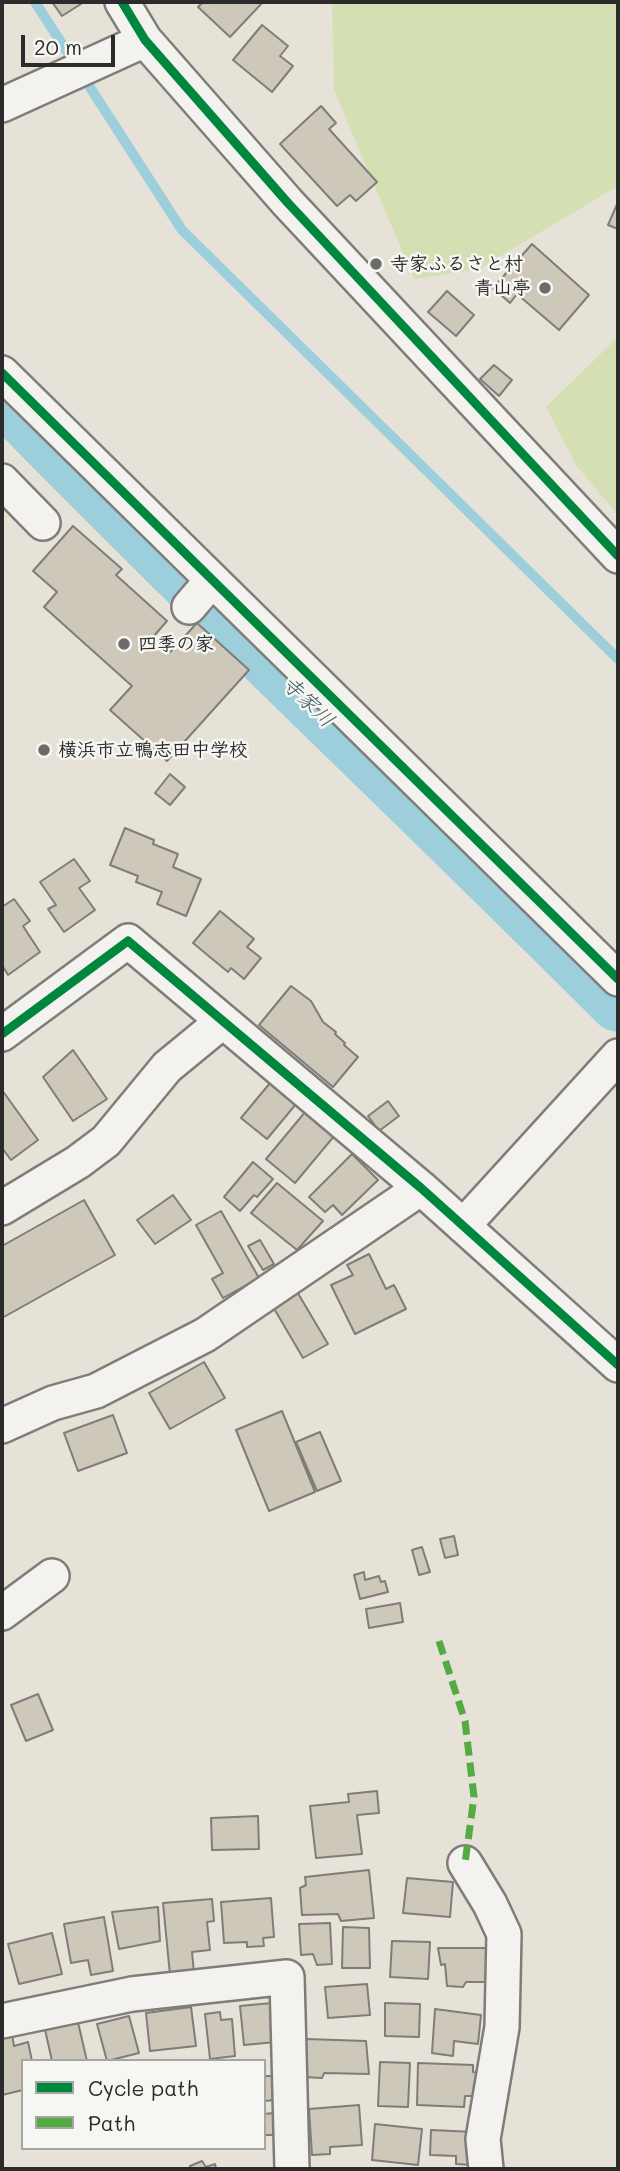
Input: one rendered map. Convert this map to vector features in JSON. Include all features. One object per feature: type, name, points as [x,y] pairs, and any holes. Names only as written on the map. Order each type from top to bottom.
[{"type":"street","points":[[122,2],[145,40],[288,203],[618,556]]},
{"type":"street","points":[[2,105],[145,40]]},
{"type":"street","points":[[2,373],[200,594],[618,979]]},
{"type":"street","points":[[2,481],[43,523]]},
{"type":"street","points":[[2,1034],[128,941],[421,1188],[618,1365]]},
{"type":"street","points":[[2,1208],[78,1162],[106,1141],[167,1067],[223,1021]]},
{"type":"street","points":[[463,1226],[618,1056]]},
{"type":"street","points":[[2,1426],[53,1403],[96,1391],[205,1335],[421,1188]]},
{"type":"street","points":[[2,1613],[52,1576]]},
{"type":"street","points":[[465,1863],[490,1904],[504,1934],[502,2027],[483,2139],[486,2169]]},
{"type":"street","points":[[2,2021],[132,1994],[288,1977],[292,2169]]},
{"type":"green space","points":[[332,2],[618,2],[618,186],[479,269],[414,279],[334,90]]},
{"type":"green space","points":[[618,337],[618,515],[576,465],[546,407]]},
{"type":"building","points":[[52,2],[79,2],[81,4],[62,16]]},
{"type":"building","points":[[203,2],[263,2],[230,37],[198,7]]},
{"type":"building","points":[[262,25],[288,46],[280,56],[293,66],[272,92],[233,60]]},
{"type":"building","points":[[321,106],[336,123],[329,129],[377,182],[356,201],[350,195],[337,206],[280,144]]},
{"type":"building","points":[[618,202],[618,229],[608,225]]},
{"type":"building","points":[[532,244],[589,295],[559,330],[517,294],[510,303],[493,288]]},
{"type":"building","points":[[447,291],[474,315],[456,336],[428,312]]},
{"type":"building","points":[[494,365],[512,380],[499,396],[480,379]]},
{"type":"building","name":"四季の家","points":[[73,526],[122,569],[116,575],[167,621],[153,637],[170,652],[197,623],[249,670],[167,761],[110,710],[132,686],[44,607],[57,592],[33,571]]},
{"type":"building","points":[[170,774],[185,787],[170,805],[155,793]]},
{"type":"building","points":[[125,828],[178,854],[173,867],[201,879],[186,916],[157,904],[162,892],[136,882],[138,876],[110,865]]},
{"type":"building","points":[[74,859],[90,881],[79,888],[95,910],[64,932],[48,909],[56,905],[40,882]]},
{"type":"building","points":[[14,899],[30,921],[23,926],[40,952],[8,975],[2,965],[2,907]]},
{"type":"building","points":[[220,911],[254,939],[247,947],[261,958],[244,979],[231,968],[228,972],[193,943]]},
{"type":"building","points":[[291,986],[311,1001],[323,1022],[336,1032],[344,1045],[358,1057],[333,1087],[259,1025]]},
{"type":"building","points":[[73,1050],[107,1099],[73,1121],[43,1077]]},
{"type":"building","points":[[270,1083],[296,1104],[267,1139],[241,1118]]},
{"type":"building","points":[[2,1090],[38,1140],[11,1160],[2,1148]]},
{"type":"building","points":[[388,1101],[399,1116],[379,1131],[368,1116]]},
{"type":"building","points":[[306,1111],[335,1135],[295,1183],[266,1159]]},
{"type":"building","points":[[352,1154],[378,1180],[342,1215],[333,1205],[325,1212],[309,1197]]},
{"type":"building","points":[[253,1162],[273,1179],[240,1211],[224,1197]]},
{"type":"building","points":[[277,1183],[323,1221],[297,1250],[251,1213]]},
{"type":"building","points":[[173,1195],[191,1220],[155,1244],[137,1220]]},
{"type":"building","points":[[84,1200],[115,1255],[2,1318],[2,1246]]},
{"type":"building","points":[[221,1211],[259,1278],[223,1298],[212,1279],[223,1273],[196,1225]]},
{"type":"building","points":[[260,1240],[274,1264],[263,1270],[248,1246]]},
{"type":"building","points":[[369,1254],[386,1289],[394,1285],[406,1309],[355,1334],[331,1285],[353,1275],[347,1265]]},
{"type":"building","points":[[296,1290],[328,1344],[303,1358],[272,1305]]},
{"type":"building","points":[[204,1362],[225,1398],[170,1429],[149,1393]]},
{"type":"building","points":[[282,1411],[315,1492],[269,1511],[236,1430]]},
{"type":"building","points":[[113,1415],[127,1453],[78,1471],[64,1433]]},
{"type":"building","points":[[320,1432],[341,1481],[317,1491],[296,1442]]},
{"type":"building","points":[[454,1536],[458,1555],[445,1558],[440,1539]]},
{"type":"building","points":[[422,1547],[430,1572],[419,1575],[412,1550]]},
{"type":"building","points":[[364,1572],[365,1580],[379,1576],[381,1582],[385,1581],[388,1592],[360,1599],[354,1575]]},
{"type":"building","points":[[400,1603],[403,1622],[369,1628],[366,1609]]},
{"type":"building","points":[[38,1694],[53,1730],[26,1741],[11,1705]]},
{"type":"building","points":[[377,1791],[379,1813],[357,1815],[362,1854],[316,1858],[310,1806],[349,1802],[348,1794]]},
{"type":"building","points":[[258,1816],[259,1849],[212,1850],[211,1818]]},
{"type":"building","points":[[369,1870],[374,1918],[341,1921],[338,1914],[302,1915],[300,1888],[306,1885],[305,1877]]},
{"type":"building","points":[[407,1878],[453,1882],[450,1917],[403,1913]]},
{"type":"building","points":[[271,1898],[274,1937],[263,1938],[264,1946],[247,1947],[247,1942],[224,1943],[221,1902]]},
{"type":"building","points":[[212,1899],[214,1921],[207,1922],[210,1950],[192,1952],[194,1973],[170,1975],[163,1903]]},
{"type":"building","points":[[158,1907],[160,1941],[119,1949],[112,1912]]},
{"type":"building","points":[[104,1917],[113,1971],[91,1975],[88,1960],[71,1963],[64,1924]]},
{"type":"building","points":[[330,1923],[332,1964],[317,1965],[313,1954],[301,1955],[299,1924]]},
{"type":"building","points":[[343,1927],[369,1928],[370,1968],[342,1968]]},
{"type":"building","points":[[52,1933],[62,1974],[19,1984],[8,1944]]},
{"type":"building","points":[[392,1941],[430,1942],[428,1979],[390,1977]]},
{"type":"building","points":[[438,1948],[489,1948],[490,1982],[466,1982],[463,1987],[447,1986],[445,1964],[441,1965]]},
{"type":"building","points":[[367,1984],[370,2015],[328,2018],[325,1987]]},
{"type":"building","points":[[272,2003],[276,2042],[244,2045],[240,2006]]},
{"type":"building","points":[[385,2003],[420,2004],[419,2037],[385,2036]]},
{"type":"building","points":[[191,2007],[196,2046],[150,2051],[146,2013]]},
{"type":"building","points":[[435,2009],[481,2015],[478,2044],[454,2041],[453,2056],[432,2053]]},
{"type":"building","points":[[220,2012],[221,2020],[232,2019],[235,2056],[210,2059],[205,2014]]},
{"type":"building","points":[[129,2016],[139,2053],[106,2059],[97,2024]]},
{"type":"building","points":[[77,2018],[87,2059],[52,2059],[44,2025]]},
{"type":"building","points":[[12,2034],[14,2046],[28,2042],[32,2059],[21,2059],[21,2090],[2,2095],[2,2036]]},
{"type":"building","points":[[306,2039],[366,2041],[369,2074],[324,2073],[322,2078],[303,2077]]},
{"type":"building","points":[[380,2062],[410,2063],[408,2107],[378,2106]]},
{"type":"building","points":[[418,2063],[473,2065],[473,2072],[480,2073],[480,2096],[465,2096],[464,2107],[417,2105]]},
{"type":"building","points":[[266,2076],[273,2076],[275,2100],[266,2101]]},
{"type":"building","points":[[359,2105],[362,2145],[330,2147],[330,2154],[312,2155],[309,2109]]},
{"type":"building","points":[[274,2113],[275,2135],[266,2135],[266,2114]]},
{"type":"building","points":[[375,2124],[422,2129],[418,2165],[372,2160]]},
{"type":"building","points":[[431,2130],[475,2132],[473,2165],[456,2164],[456,2156],[430,2155]]},
{"type":"building","points":[[202,2161],[206,2167],[215,2164],[216,2169],[190,2169],[190,2166]]},
{"type":"waterway","points":[[35,2],[182,230],[618,659]]},
{"type":"waterway","name":"寺家川","points":[[2,396],[154,549],[618,1004]]},
{"type":"marked path","points":[[439,1641],[465,1721],[474,1797],[465,1863]]},
{"type":"cycle path","points":[[122,2],[145,40],[288,203],[618,556]]},
{"type":"cycle path","points":[[2,373],[618,979]]},
{"type":"cycle path","points":[[2,1034],[128,941],[421,1188],[618,1365]]},
{"type":"place","name":"寺家ふるさと村","points":[[376,264]]},
{"type":"place","name":"青山亭","points":[[545,288]]},
{"type":"place","name":"四季の家","points":[[124,644]]},
{"type":"place","name":"横浜市立鴨志田中学校","points":[[44,750]]}]
